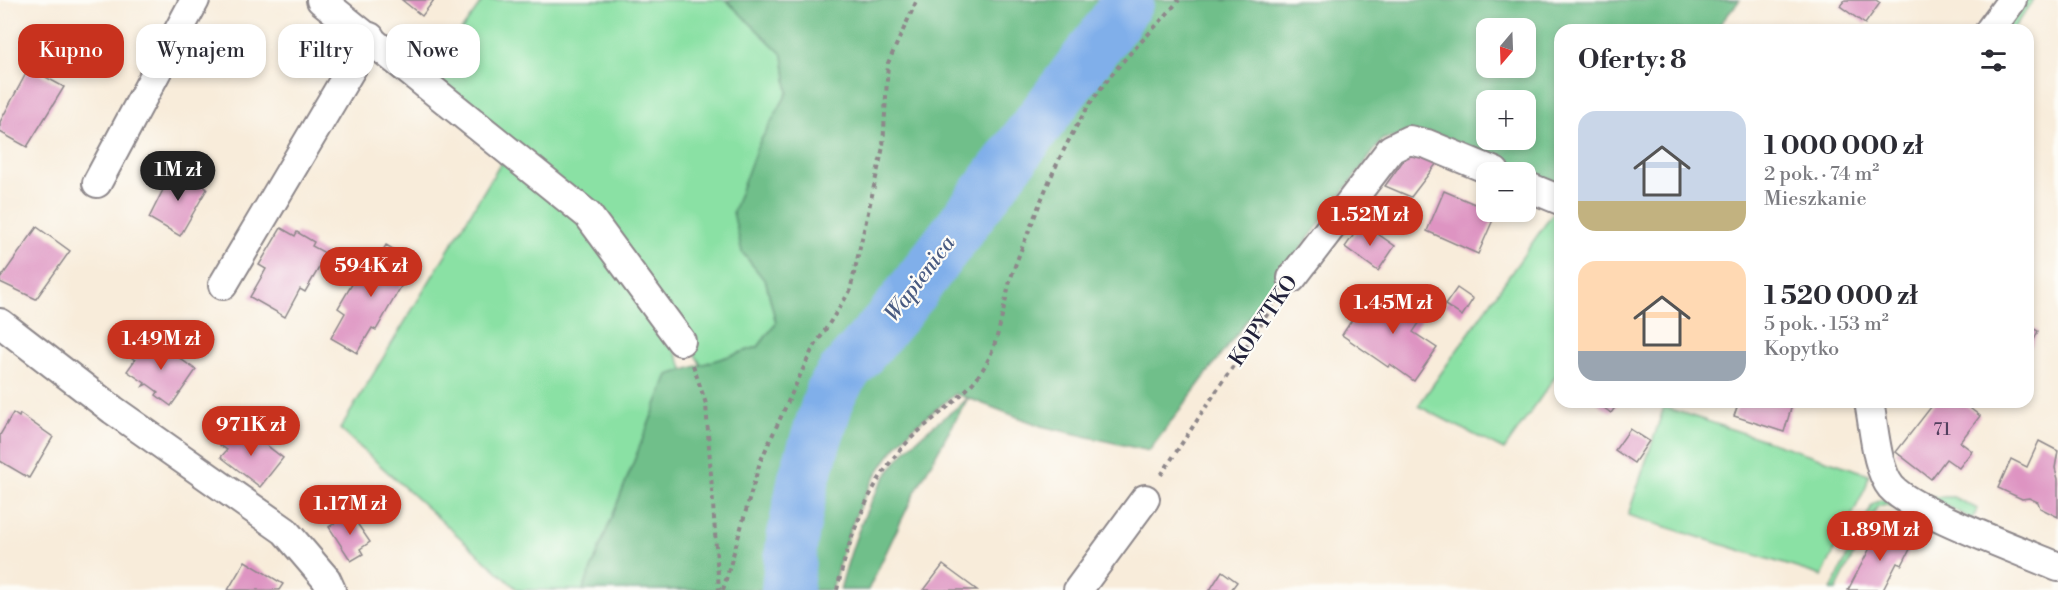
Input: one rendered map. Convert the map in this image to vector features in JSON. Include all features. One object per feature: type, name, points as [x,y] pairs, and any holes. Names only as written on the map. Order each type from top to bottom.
[{"type":"street","points":[[97,183],[195,0]]},
{"type":"street","points":[[321,0],[353,24]]},
{"type":"street","points":[[1994,24],[2012,0]]},
{"type":"street","points":[[374,40],[588,215],[681,341]]},
{"type":"street","points":[[223,285],[346,78]]},
{"type":"street","name":"KOPYTKO","points":[[1292,278],[1391,149],[1409,140],[1427,144],[1476,164]]},
{"type":"street","points":[[1536,190],[1554,198]]},
{"type":"street","points":[[0,322],[113,410],[285,531],[326,579],[331,590]]},
{"type":"street","points":[[1870,408],[1881,470],[1891,486],[1908,500],[1934,513],[2058,567]]},
{"type":"street","points":[[1078,590],[1145,499]]},
{"type":"path","points":[[723,590],[760,462],[811,352],[850,291],[883,147],[888,63],[917,0]]},
{"type":"path","points":[[837,590],[848,546],[862,509],[887,466],[918,432],[944,413],[978,377],[991,355],[1011,278],[1037,210],[1071,138],[1108,78],[1179,0]]},
{"type":"path","name":"KOPYTKO","points":[[1145,499],[1292,278]]},
{"type":"path","points":[[681,341],[698,373],[706,404],[719,590]]},
{"type":"green space","points":[[483,0],[726,0],[783,55],[788,92],[757,147],[742,252],[766,282],[776,323],[758,347],[701,365],[684,335],[606,227],[435,78],[480,78],[480,24],[466,24]]},
{"type":"green space","points":[[726,0],[1109,0],[886,298],[828,365],[809,402],[789,473],[776,537],[770,590],[583,590],[668,375],[758,347],[776,323],[766,282],[742,252],[733,212],[757,147],[788,92],[783,55]]},
{"type":"green space","points":[[1148,0],[1740,0],[1720,24],[1554,24],[1554,183],[1536,175],[1536,162],[1502,162],[1429,133],[1383,139],[1149,451],[1041,426],[955,394],[912,429],[896,447],[871,484],[852,524],[832,590],[801,590],[817,483],[828,441],[841,407],[867,370],[908,324],[984,217]]},
{"type":"green space","points":[[2021,0],[2034,0],[2016,24],[2005,24]]},
{"type":"green space","points":[[504,158],[582,224],[669,339],[684,370],[668,375],[583,590],[518,590],[340,429]]},
{"type":"green space","points":[[1553,213],[1554,379],[1504,450],[1418,406]]},
{"type":"green space","points":[[968,398],[915,492],[868,590],[840,590],[860,527],[879,487],[891,469],[921,436]]},
{"type":"green space","points":[[1664,408],[1869,474],[1866,487],[1822,576],[1628,515]]},
{"type":"green space","points":[[1913,489],[1933,497],[1953,497],[1978,509],[1972,519]]},
{"type":"green space","points":[[1880,500],[1888,500],[1922,521],[1886,504],[1877,507],[1836,590],[1831,590],[1872,505]]},
{"type":"building","points":[[402,0],[434,0],[422,16]]},
{"type":"building","points":[[1845,0],[1876,0],[1880,3],[1865,24],[1840,6]]},
{"type":"building","points":[[24,78],[47,78],[64,87],[27,147],[0,132],[0,122]]},
{"type":"building","points":[[1410,151],[1437,163],[1411,197],[1385,186]]},
{"type":"building","points":[[173,170],[194,178],[207,189],[180,236],[149,218]]},
{"type":"building","points":[[1444,191],[1476,205],[1476,222],[1492,222],[1478,254],[1427,231]]},
{"type":"building","points":[[1362,223],[1395,246],[1378,271],[1345,247]]},
{"type":"building","points":[[37,227],[70,251],[36,299],[0,282],[0,279]]},
{"type":"building","points":[[281,228],[295,236],[297,232],[314,242],[312,246],[327,254],[305,292],[300,289],[285,317],[250,297],[266,269],[259,265]]},
{"type":"building","points":[[386,245],[415,262],[376,330],[372,328],[357,353],[331,338],[345,313],[338,308],[365,262],[373,267]]},
{"type":"building","points":[[1457,288],[1473,299],[1462,316],[1445,305]]},
{"type":"building","points":[[1393,290],[1402,296],[1405,293],[1420,304],[1418,307],[1426,313],[1413,332],[1437,348],[1414,381],[1390,364],[1388,367],[1342,335],[1359,309],[1373,319]]},
{"type":"building","points":[[151,338],[196,370],[171,406],[156,395],[158,392],[147,384],[143,386],[145,383],[127,371],[135,360],[131,357],[141,344],[145,347]]},
{"type":"building","points":[[1604,408],[1615,408],[1611,413]]},
{"type":"building","points":[[1737,408],[1791,408],[1784,432],[1734,416]]},
{"type":"building","points":[[1930,408],[1970,408],[1980,416],[1960,442],[1972,451],[1959,468],[1946,459],[1931,479],[1896,452]]},
{"type":"building","points":[[13,413],[19,417],[20,414],[53,437],[29,478],[0,461],[0,435]]},
{"type":"building","points":[[244,428],[283,458],[260,487],[221,457],[227,450],[220,445],[227,436],[234,441]]},
{"type":"building","points":[[1630,429],[1649,441],[1634,463],[1615,450]]},
{"type":"building","points":[[2039,441],[2058,451],[2055,468],[2058,479],[2058,517],[2040,508],[2038,502],[2029,498],[2022,499],[1998,488],[2011,459],[2027,467]]},
{"type":"building","points":[[350,513],[370,542],[360,549],[363,554],[351,561],[329,527]]},
{"type":"building","points":[[1880,529],[1912,545],[1902,565],[1897,563],[1883,590],[1848,590]]},
{"type":"building","points":[[245,561],[283,584],[279,590],[228,590]]},
{"type":"building","points":[[943,565],[977,590],[924,590]]},
{"type":"building","points":[[1222,571],[1237,582],[1231,590],[1210,590]]},
{"type":"waterway","name":"Wapienica","points":[[787,590],[792,540],[804,478],[831,392],[844,372],[898,310],[1115,21],[1128,0]]}]
